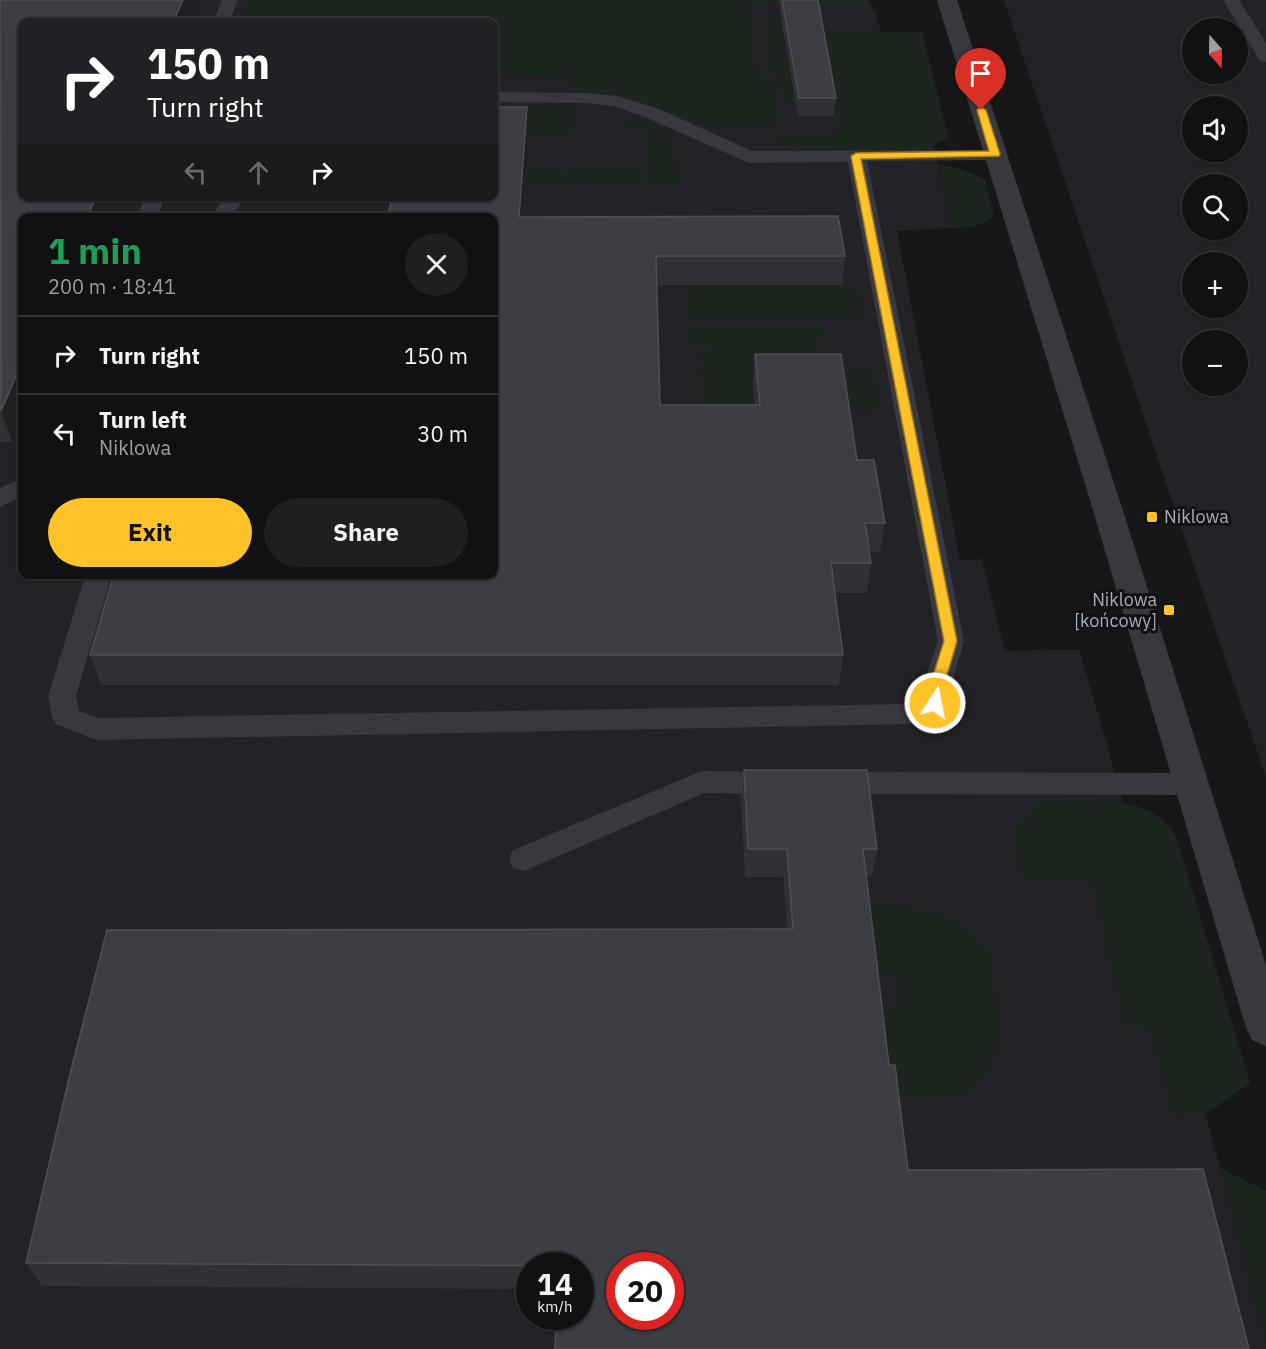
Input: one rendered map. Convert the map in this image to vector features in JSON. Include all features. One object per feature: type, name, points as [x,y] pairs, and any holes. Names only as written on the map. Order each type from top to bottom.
[{"type":"street","points":[[947,0],[1107,506],[1266,1028]]},
{"type":"lane","points":[[223,18],[230,0]]},
{"type":"lane","points":[[1231,0],[1266,57]]},
{"type":"lane","points":[[498,97],[586,98],[617,101],[652,113],[749,157],[995,154]]},
{"type":"lane","points":[[97,579],[62,696],[66,717],[97,729],[911,714],[935,703],[938,682],[951,641],[856,156]]},
{"type":"lane","points":[[224,213],[233,201]]},
{"type":"lane","points":[[0,499],[18,488]]},
{"type":"lane","points":[[524,859],[702,782],[1191,784]]},
{"type":"shaded area","points":[[0,0],[869,0],[881,32],[922,32],[948,138],[933,145],[953,228],[897,231],[960,560],[982,559],[1005,651],[1079,649],[1111,759],[1266,1349],[0,1349]]},
{"type":"shaded area","points":[[250,0],[869,0],[870,2],[749,3],[757,77],[772,77],[778,121],[772,125],[704,125],[627,95],[567,91],[569,77],[498,76],[498,18],[243,18]]},
{"type":"shaded area","points":[[1004,0],[1266,0],[1266,777],[1230,673]]},
{"type":"shaded area","points":[[780,12],[784,31],[922,32],[948,138],[926,148],[826,150],[798,148],[775,141],[790,135],[839,134],[838,126],[843,125],[841,116],[834,116],[831,100],[783,100],[779,73],[771,73],[765,15]]},
{"type":"shaded area","points":[[498,106],[574,107],[571,135],[513,135],[498,137]]},
{"type":"shaded area","points":[[628,115],[672,132],[673,140],[625,124]]},
{"type":"shaded area","points":[[646,136],[674,145],[677,183],[646,184]]},
{"type":"shaded area","points":[[938,164],[961,169],[984,179],[994,214],[986,221],[976,225],[953,228]]},
{"type":"shaded area","points":[[526,170],[553,170],[585,184],[525,185]]},
{"type":"shaded area","points":[[564,170],[641,170],[641,184],[600,184]]},
{"type":"shaded area","points":[[687,285],[857,285],[863,317],[688,317]]},
{"type":"shaded area","points":[[690,327],[823,327],[824,337],[817,337],[823,386],[853,386],[851,369],[872,369],[879,412],[780,412],[754,384],[755,406],[703,413],[700,350],[718,350],[718,345],[690,344]]},
{"type":"shaded area","points":[[1073,800],[1117,802],[1145,809],[1158,816],[1177,839],[1250,1083],[1206,1114],[1172,1115],[1149,1025],[1124,1026],[1092,880],[1022,880],[1016,845],[1017,829],[1036,809],[1049,803]]},
{"type":"shaded area","points":[[892,905],[931,913],[955,923],[976,938],[986,948],[989,955],[1000,1017],[1000,1038],[995,1055],[986,1072],[973,1086],[958,1095],[928,1099],[889,1097],[873,1007],[900,1007],[896,973],[869,973],[861,906]]},
{"type":"shaded area","points":[[1220,1168],[1266,1191],[1266,1342]]},
{"type":"building","points":[[0,0],[183,0],[175,18],[18,18],[18,201],[94,201],[89,213],[18,213],[18,371],[1,411]]},
{"type":"building","points":[[782,0],[818,0],[836,98],[799,98]]},
{"type":"building","points":[[498,107],[527,107],[519,217],[838,216],[845,256],[656,256],[660,405],[760,405],[755,354],[841,354],[857,460],[874,460],[885,523],[865,523],[871,563],[831,563],[843,655],[90,655],[113,579],[498,579],[498,213],[389,213],[391,201],[498,201]]},
{"type":"building","points":[[744,770],[867,770],[877,849],[863,849],[889,1065],[895,1065],[908,1170],[1203,1169],[1249,1349],[555,1349],[556,1330],[594,1330],[594,1252],[516,1252],[516,1266],[26,1263],[70,1074],[107,930],[793,929],[787,849],[748,849]]},
{"type":"place","name":"Niklowa","points":[[1152,517]]},
{"type":"place","name":"Niklowa [końcowy]","points":[[1169,610]]},
{"type":"route","points":[[935,703],[938,682],[951,641],[856,156],[995,154],[981,110]]}]
